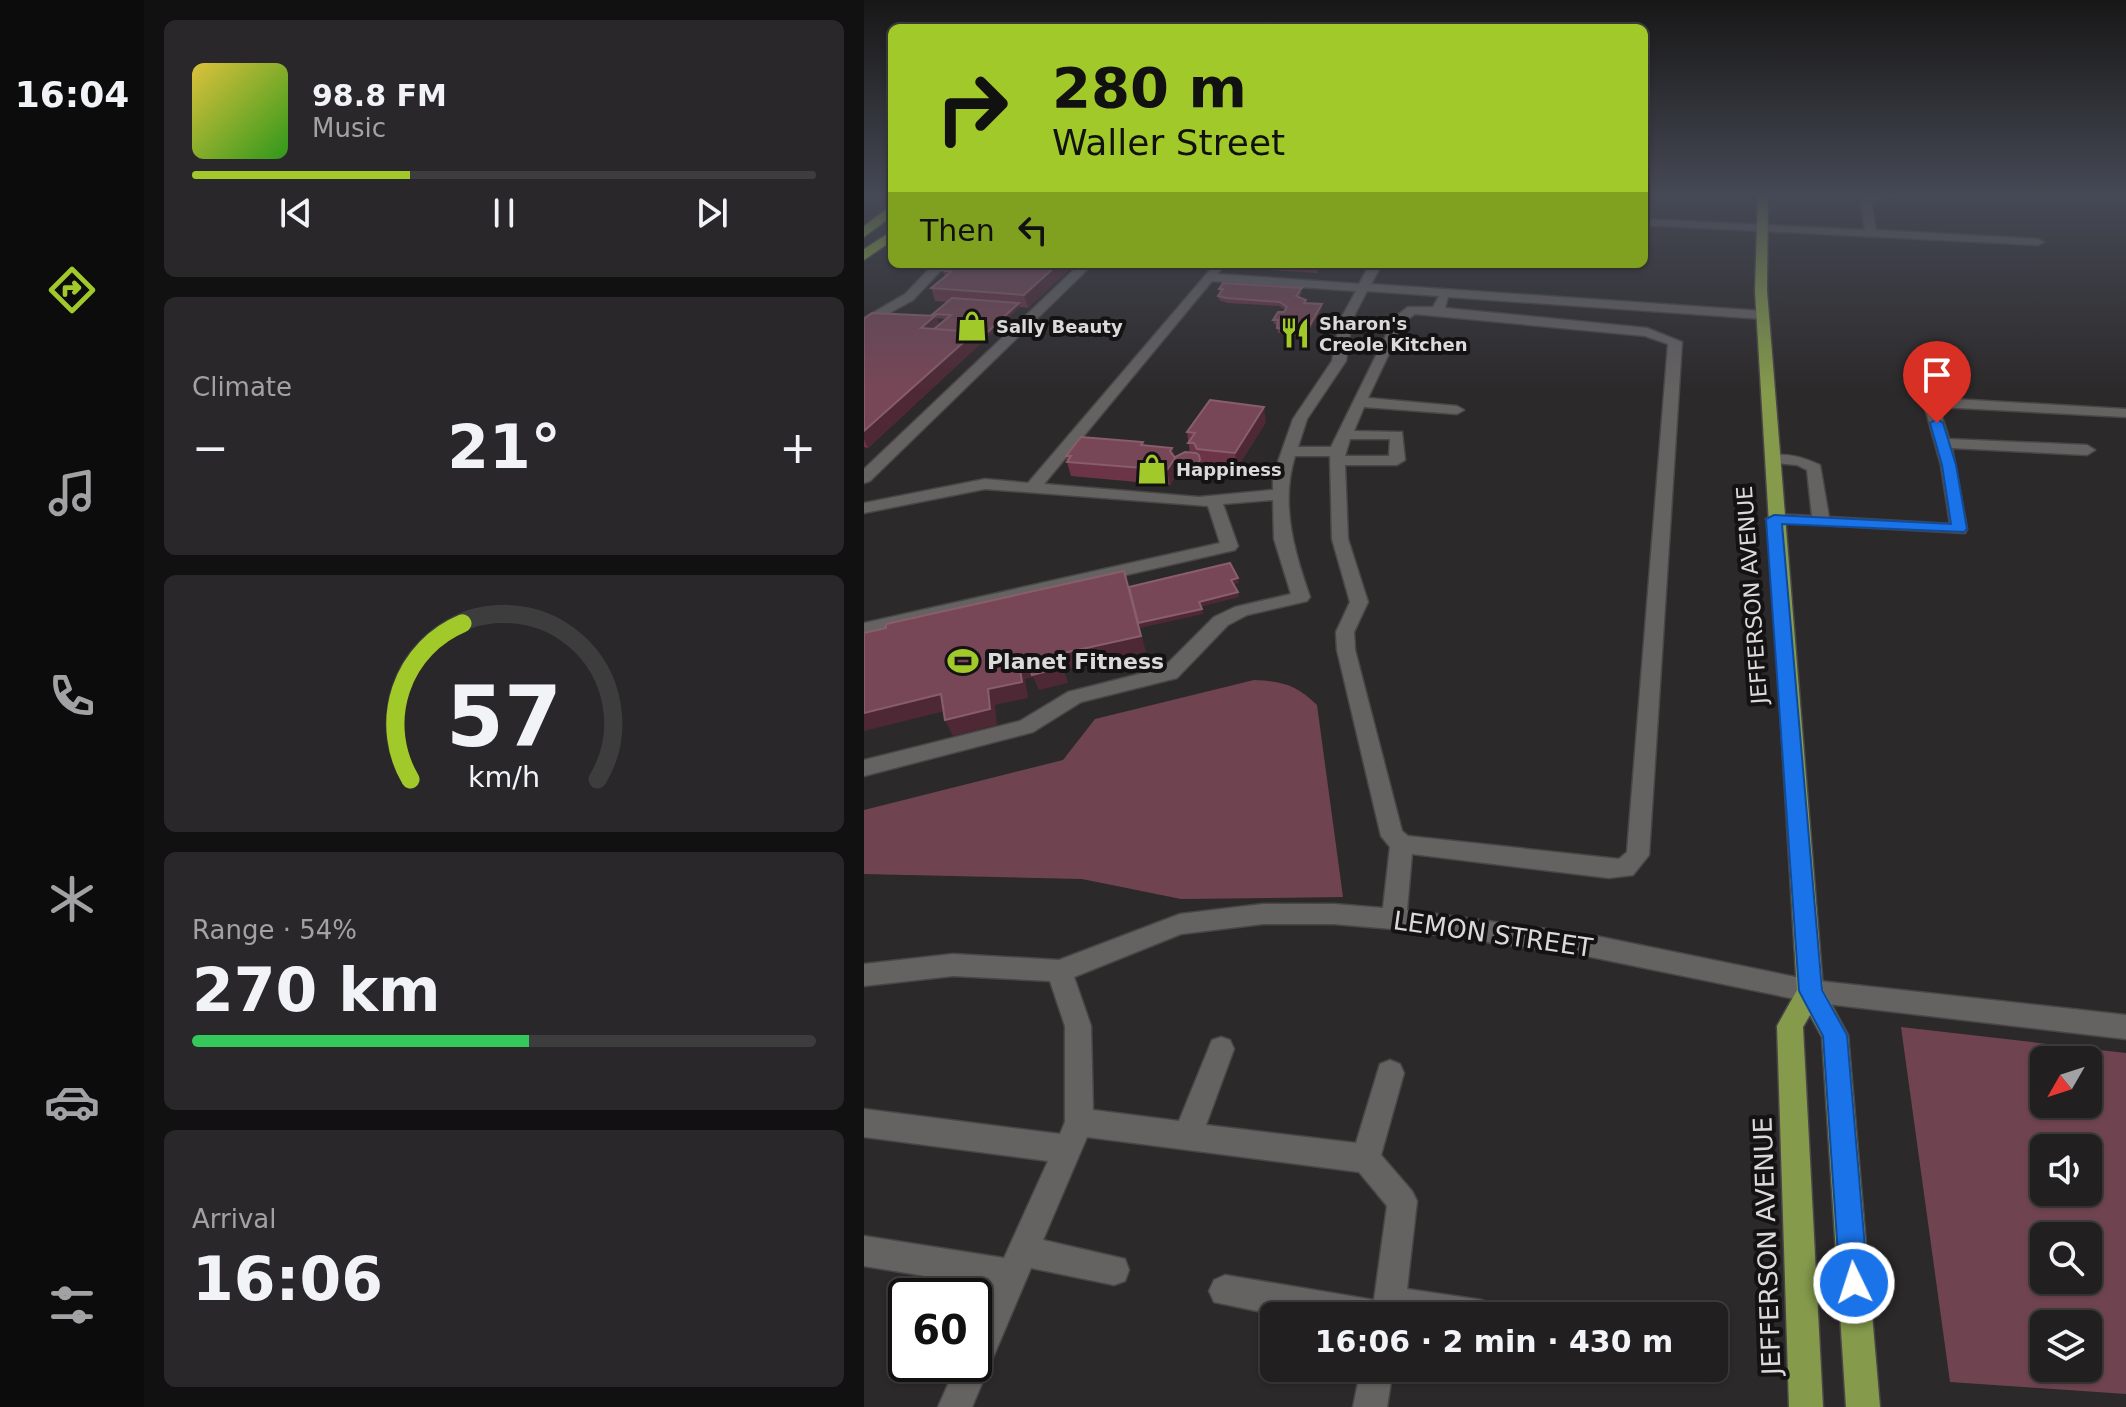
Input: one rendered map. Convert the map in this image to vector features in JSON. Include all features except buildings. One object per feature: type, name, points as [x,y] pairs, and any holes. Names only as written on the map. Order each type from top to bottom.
[{"type":"main road","name":"JEFFERSON AVENUE","points":[[1763,260],[1761,291],[1774,519],[1810,991],[1835,1035],[1863,1407]]},
{"type":"main road","name":"JEFFERSON AVENUE","points":[[1806,1407],[1790,1026],[1810,991]]},
{"type":"street","points":[[864,323],[909,297],[937,268]]},
{"type":"street","points":[[864,478],[1083,268]]},
{"type":"street","points":[[1032,488],[1217,268]]},
{"type":"street","points":[[864,768],[1026,727],[1075,697],[1170,673],[1221,621],[1241,611],[1301,597],[1282,539],[1281,476],[1300,419],[1339,361],[1346,320],[1374,268]]},
{"type":"street","points":[[1209,277],[1763,315]]},
{"type":"street","points":[[1437,311],[1447,292]]},
{"type":"street","points":[[1412,310],[1437,311],[1647,332],[1675,342],[1638,855],[1625,868],[1609,869],[1402,844],[1392,836],[1346,650],[1345,632],[1359,602],[1340,539],[1337,457],[1344,435],[1399,320],[1412,310]]},
{"type":"street","points":[[1774,519],[1959,529],[1949,465],[1925,383]]},
{"type":"street","points":[[1359,402],[1457,410]]},
{"type":"street","points":[[1931,402],[2126,413]]},
{"type":"street","points":[[1290,451],[1397,460],[1397,435],[1344,435]]},
{"type":"street","points":[[1943,443],[2087,450]]},
{"type":"street","points":[[1771,459],[1800,461],[1815,468],[1821,522]]},
{"type":"street","points":[[864,508],[985,484],[1199,502],[1281,494]]},
{"type":"street","points":[[864,629],[1229,546],[1214,501]]},
{"type":"street","points":[[1394,919],[1402,844]]},
{"type":"street","name":"LEMON STREET","points":[[864,975],[953,965],[1059,971],[1180,924],[1263,914],[1334,914],[1394,919],[1591,946],[1810,991],[2126,1027]]},
{"type":"street","points":[[992,1322],[1073,1135],[1078,1026],[1059,971]]},
{"type":"street","points":[[1187,1138],[1221,1049]]},
{"type":"street","points":[[1366,1159],[1390,1073]]},
{"type":"street","points":[[864,1123],[1187,1138],[1366,1159],[1402,1201],[1385,1302]]},
{"type":"street","points":[[864,1251],[1114,1270]]},
{"type":"street","points":[[1225,1291],[1312,1302]]},
{"type":"street","points":[[955,1407],[966,1382]]},
{"type":"street","points":[[1370,1407],[1374,1382]]},
{"type":"shaded area","points":[[1254,680],[1288,685],[1317,705],[1343,897],[1181,899],[1082,879],[864,874],[864,810],[1063,760],[1095,719]]},
{"type":"shaded area","points":[[1901,1027],[2065,1046],[2030,1046],[2030,1118],[2102,1118],[2102,1050],[2126,1053],[2126,1394],[1950,1382]]},
{"type":"place","name":"Sally Beauty","points":[[972,326]]},
{"type":"place","name":"Sharon's Creole Kitchen","points":[[1295,333]]},
{"type":"place","name":"Happiness","points":[[1152,469]]},
{"type":"place","name":"Planet Fitness","points":[[963,661]]},
{"type":"route","points":[[1854,1283],[1835,1035],[1810,991],[1774,519],[1959,529],[1949,465],[1937,423]]}]
